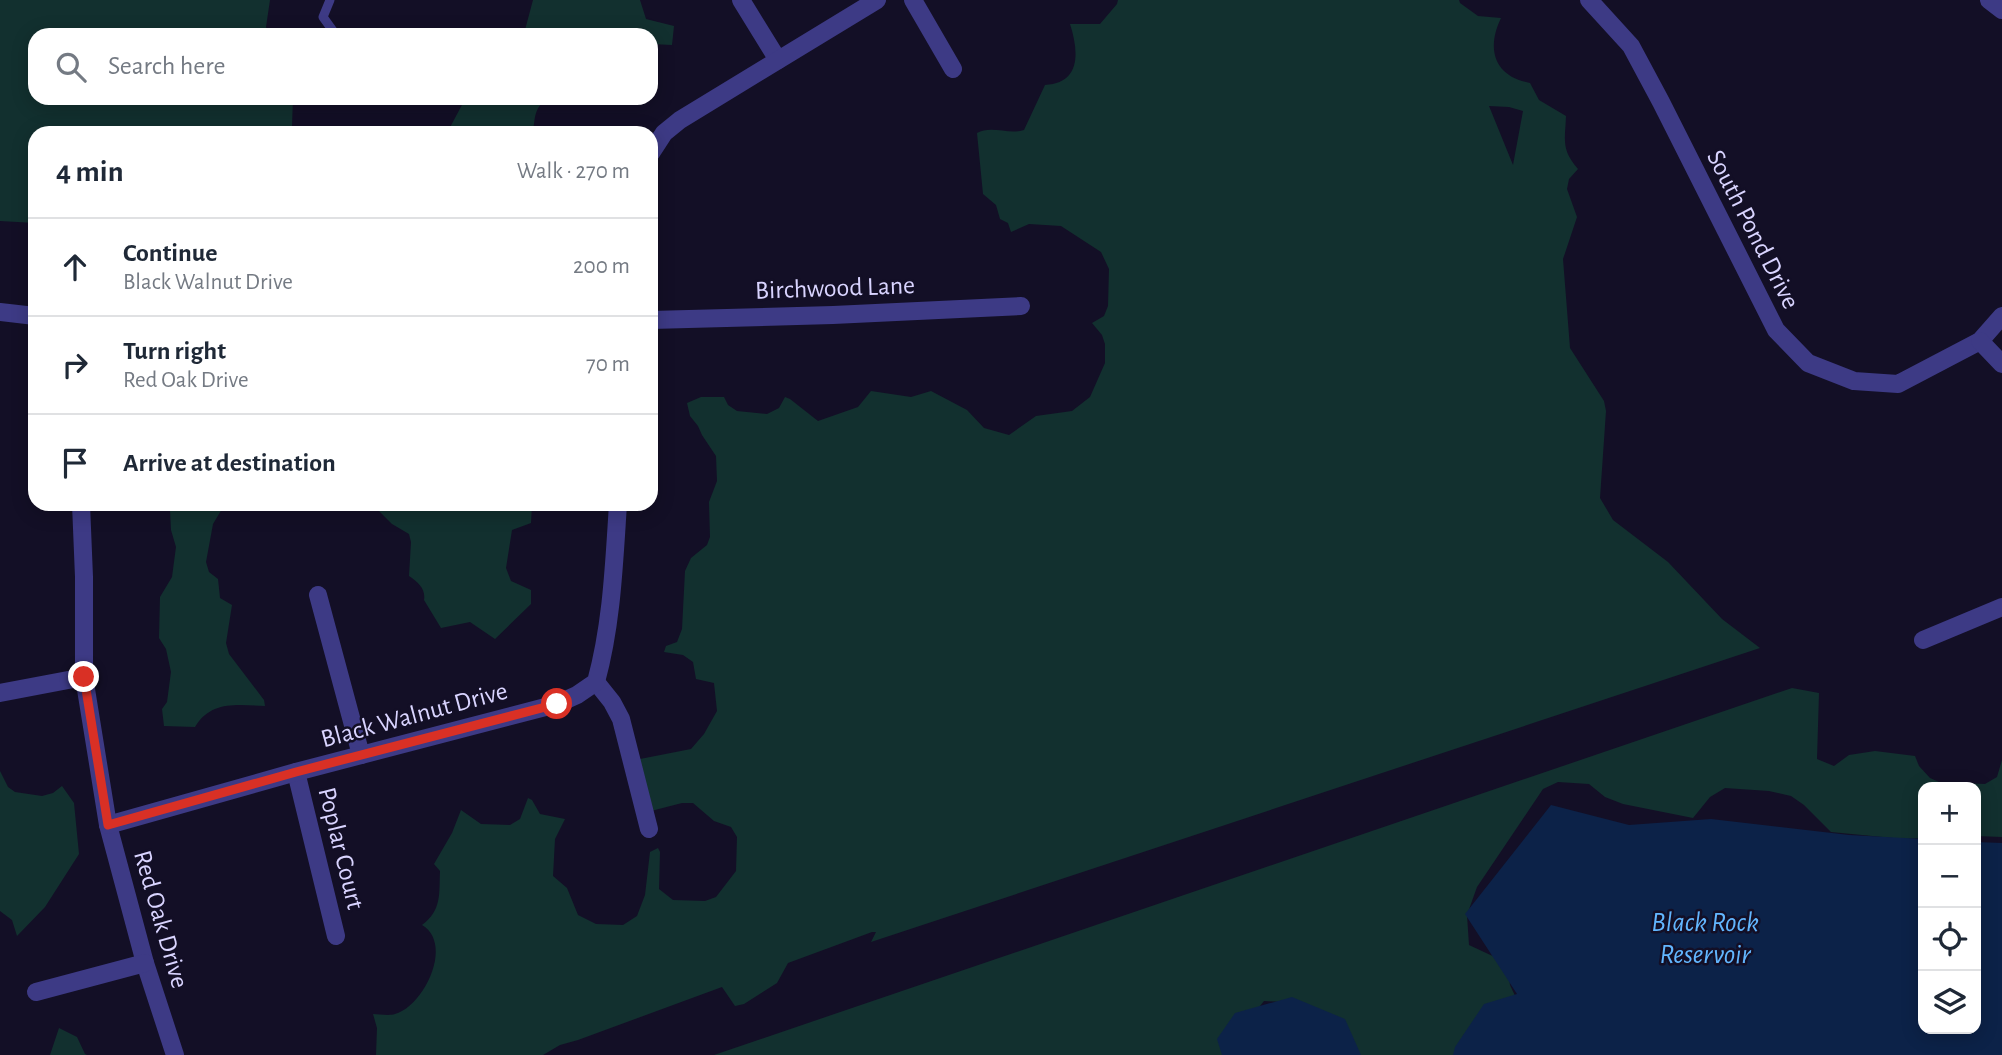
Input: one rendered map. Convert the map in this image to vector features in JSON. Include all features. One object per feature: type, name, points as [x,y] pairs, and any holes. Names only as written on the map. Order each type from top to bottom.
[{"type":"street","points":[[741,0],[778,60]]},
{"type":"street","points":[[658,142],[664,132],[680,120],[877,0]]},
{"type":"street","points":[[913,0],[953,69]]},
{"type":"street","name":"South Pond Drive","points":[[1589,0],[1631,46],[1776,330],[1808,363],[1854,381],[1898,384],[1980,341],[2002,316]]},
{"type":"street","points":[[1989,0],[2002,10]]},
{"type":"street","name":"Birchwood Lane","points":[[658,320],[1021,306]]},
{"type":"street","points":[[0,312],[28,315]]},
{"type":"street","points":[[1980,341],[2002,364]]},
{"type":"street","name":"Red Oak Drive","points":[[81,511],[84,677],[108,825],[145,963],[175,1055]]},
{"type":"street","points":[[618,511],[612,591],[604,652],[596,682],[621,719],[649,829]]},
{"type":"street","points":[[318,595],[361,755]]},
{"type":"street","points":[[1923,640],[2002,607]]},
{"type":"street","points":[[0,693],[84,677]]},
{"type":"street","name":"Black Walnut Drive","points":[[108,825],[296,772],[557,704],[596,682]]},
{"type":"street","name":"Poplar Court","points":[[296,772],[336,936]]},
{"type":"street","points":[[36,992],[145,963]]},
{"type":"lane","points":[[330,0],[323,17],[331,28]]},
{"type":"green space","points":[[0,0],[270,0],[266,28],[28,28],[28,105],[293,105],[292,126],[28,126],[28,223],[0,221]]},
{"type":"green space","points":[[533,0],[640,0],[646,19],[674,26],[672,45],[658,44],[658,28],[526,28]]},
{"type":"green space","points":[[1118,0],[1459,0],[1478,16],[1501,18],[1494,40],[1496,60],[1508,74],[1530,83],[1539,100],[1566,116],[1566,150],[1578,169],[1569,179],[1567,189],[1577,217],[1563,259],[1570,348],[1604,401],[1606,411],[1600,498],[1613,520],[1668,562],[1722,619],[1760,648],[871,942],[876,932],[872,932],[788,963],[777,983],[744,1004],[735,1006],[722,987],[560,1045],[543,1055],[376,1055],[377,1028],[373,1014],[393,1015],[406,1009],[425,987],[431,974],[435,946],[431,934],[422,925],[433,913],[438,901],[440,871],[434,864],[452,833],[461,810],[481,824],[510,825],[520,819],[528,798],[540,814],[565,819],[555,839],[553,876],[567,888],[578,915],[596,924],[623,925],[637,916],[645,895],[650,852],[658,848],[659,889],[673,900],[705,901],[716,897],[736,871],[737,837],[731,827],[714,821],[693,803],[651,811],[638,762],[640,759],[691,749],[704,734],[717,711],[714,683],[696,679],[693,662],[683,655],[664,652],[666,646],[677,642],[682,629],[685,571],[691,558],[707,545],[710,537],[709,502],[717,481],[716,456],[690,416],[687,403],[701,397],[724,397],[728,405],[737,411],[767,414],[779,408],[785,397],[818,421],[858,407],[871,391],[911,397],[931,391],[967,410],[984,428],[1009,435],[1036,416],[1072,411],[1090,397],[1105,363],[1105,344],[1102,335],[1092,323],[1104,316],[1108,306],[1109,269],[1101,252],[1061,226],[1029,224],[1011,232],[1008,223],[1000,219],[996,205],[983,194],[977,133],[988,130],[1024,130],[1045,85],[1065,79],[1071,72],[1076,55],[1070,24],[1100,24]],"holes":[[[1489,106],[1523,111],[1513,165]]]},
{"type":"green space","points":[[462,105],[540,105],[534,126],[451,126]]},
{"type":"green space","points":[[170,511],[221,511],[213,524],[206,562],[209,572],[218,579],[220,598],[232,605],[226,643],[229,654],[264,700],[265,706],[226,706],[209,712],[195,727],[164,726],[162,709],[167,702],[171,672],[166,649],[159,638],[160,597],[172,577],[176,547],[171,530]]},
{"type":"green space","points":[[379,511],[532,511],[531,523],[512,530],[506,568],[511,581],[531,590],[531,604],[495,639],[470,622],[441,628],[424,600],[423,589],[409,576],[409,534],[392,524]]},
{"type":"green space","points":[[1792,688],[1819,693],[1817,759],[1834,766],[1849,755],[1875,751],[1915,756],[1919,766],[1930,778],[1939,782],[1918,782],[1918,838],[1903,839],[1831,832],[1791,796],[1769,791],[1725,788],[1710,797],[1693,818],[1623,804],[1605,797],[1589,784],[1558,782],[1543,789],[1477,887],[1467,915],[1469,945],[1499,959],[1508,968],[1510,985],[1516,998],[1473,1034],[1464,1034],[1455,1055],[1348,1055],[1283,1002],[1264,1001],[1225,1055],[714,1055]]},
{"type":"green space","points":[[2002,760],[2002,837],[1981,836],[1981,784],[1997,777]]},
{"type":"green space","points":[[0,771],[8,787],[15,792],[42,796],[53,793],[62,786],[74,803],[79,854],[45,907],[17,936],[12,920],[0,911]]},
{"type":"green space","points":[[59,1028],[77,1037],[87,1055],[50,1055]]},
{"type":"water","name":"Black Rock Reservoir","points":[[1551,805],[1629,825],[1711,819],[1849,835],[1918,839],[1918,1034],[1981,1034],[1981,842],[2002,843],[2002,1055],[1453,1055],[1455,1047],[1484,1004],[1517,994],[1465,914]]},
{"type":"water","points":[[1292,997],[1345,1019],[1361,1055],[1222,1055],[1217,1039],[1235,1013]]},
{"type":"route","points":[[84,677],[108,825],[296,772],[557,704]]}]
